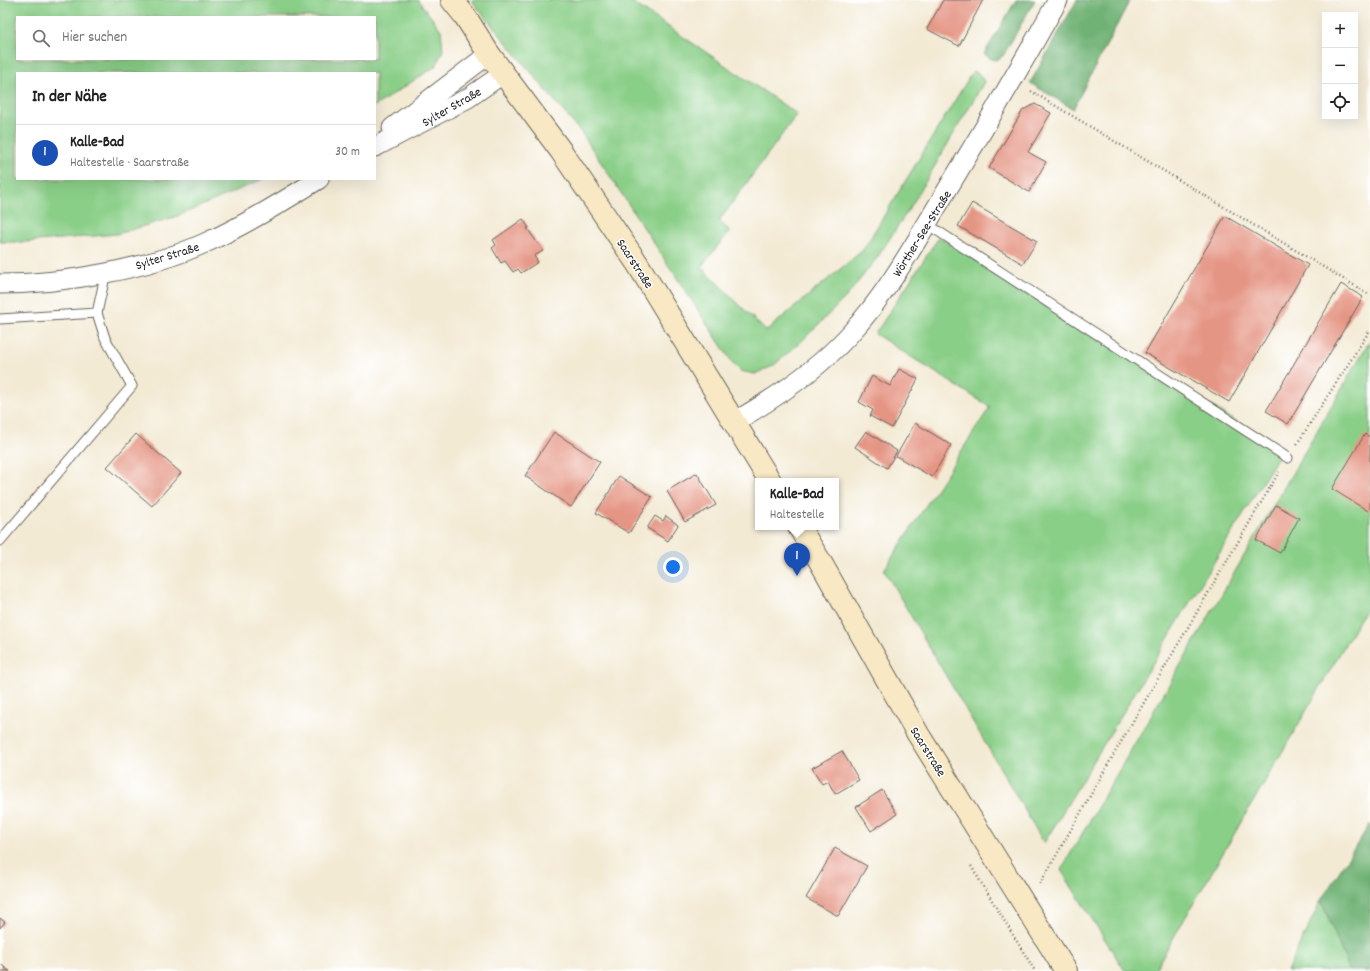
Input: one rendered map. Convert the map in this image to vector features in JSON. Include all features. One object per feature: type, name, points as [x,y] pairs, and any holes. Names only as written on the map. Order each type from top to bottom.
[{"type":"main road","name":"Saarstraße","points":[[442,0],[453,16],[489,54],[504,73],[561,151],[632,257],[768,478]]},
{"type":"main road","name":"Saarstraße","points":[[452,0],[465,16],[489,54]]},
{"type":"main road","name":"Saarstraße","points":[[801,530],[918,734],[1022,898],[1066,971]]},
{"type":"street","name":"Wörther-See-Straße","points":[[734,422],[769,401],[824,359],[849,336],[888,287],[1013,80],[1058,0]]},
{"type":"street","name":"Sylter Straße","points":[[376,140],[489,54]]},
{"type":"street","name":"Sylter Straße","points":[[376,146],[468,98],[504,73]]},
{"type":"street","name":"Sylter Straße","points":[[0,284],[39,282],[106,272],[168,257],[204,244],[239,227],[317,180]]},
{"type":"lane","points":[[927,224],[1288,458]]},
{"type":"lane","points":[[0,541],[132,386],[105,338],[97,313],[106,272]]},
{"type":"lane","points":[[0,319],[97,313]]},
{"type":"path","points":[[1013,80],[1370,295]]},
{"type":"path","points":[[1022,898],[1044,878],[1118,747],[1288,458],[1370,330]]},
{"type":"path","points":[[970,866],[1035,971]]},
{"type":"green space","points":[[0,0],[418,0],[441,30],[443,50],[436,66],[376,105],[376,72],[16,72],[16,180],[261,180],[178,216],[117,234],[26,242],[0,242]]},
{"type":"green space","points":[[471,0],[629,0],[797,114],[719,221],[730,231],[701,267],[766,331],[863,250],[973,71],[980,75],[984,82],[913,203],[877,258],[846,297],[803,340],[773,366],[755,374],[740,371],[734,365],[583,135]]},
{"type":"green space","points":[[1016,0],[1035,0],[1003,56],[995,60],[991,59],[984,54]]},
{"type":"green space","points":[[1077,0],[1130,0],[1073,109],[1030,83]]},
{"type":"green space","points":[[939,237],[1282,450],[1044,843],[884,570],[990,407],[875,334]]},
{"type":"green space","points":[[1370,340],[1370,602],[1154,971],[1125,971],[1061,870]]},
{"type":"green space","points":[[1370,824],[1370,971],[1350,971],[1321,900]]},
{"type":"green space","points":[[1321,900],[1350,971],[1287,971]]},
{"type":"building","points":[[943,0],[983,0],[959,46],[927,29]]},
{"type":"building","points":[[1035,104],[1051,113],[1028,152],[1046,162],[1029,192],[989,168],[1023,110]]},
{"type":"building","points":[[972,203],[1037,241],[1023,264],[958,226]]},
{"type":"building","points":[[1225,216],[1308,265],[1229,402],[1145,353]]},
{"type":"building","points":[[523,219],[529,228],[527,228],[543,251],[534,256],[538,262],[521,273],[518,269],[513,272],[505,261],[501,263],[492,248],[496,245],[493,240]]},
{"type":"building","points":[[1341,284],[1363,297],[1288,424],[1266,411]]},
{"type":"building","points":[[899,369],[918,379],[892,428],[870,416],[873,410],[859,402],[872,376],[890,386]]},
{"type":"building","points":[[915,423],[951,445],[932,477],[896,456]]},
{"type":"building","points":[[866,431],[897,451],[887,468],[855,447]]},
{"type":"building","points":[[554,432],[600,462],[571,507],[525,476]]},
{"type":"building","points":[[136,434],[181,473],[152,506],[107,467]]},
{"type":"building","points":[[1365,434],[1370,437],[1370,509],[1368,511],[1332,489]]},
{"type":"building","points":[[697,473],[716,505],[685,522],[667,491]]},
{"type":"building","points":[[619,476],[652,497],[629,533],[596,513]]},
{"type":"building","points":[[1276,505],[1299,518],[1280,553],[1256,540]]},
{"type":"building","points":[[655,516],[663,521],[666,516],[678,525],[668,541],[647,528]]},
{"type":"building","points":[[842,751],[859,780],[835,794],[828,781],[822,784],[812,768]]},
{"type":"building","points":[[882,790],[897,814],[871,831],[856,807]]},
{"type":"building","points":[[835,848],[867,866],[838,916],[806,898]]},
{"type":"building","points":[[0,918],[5,922],[0,928]]},
{"type":"building","points":[[0,963],[5,968],[10,971],[0,971]]},
{"type":"place","name":"Kalle-Bad","points":[[797,576]]}]
